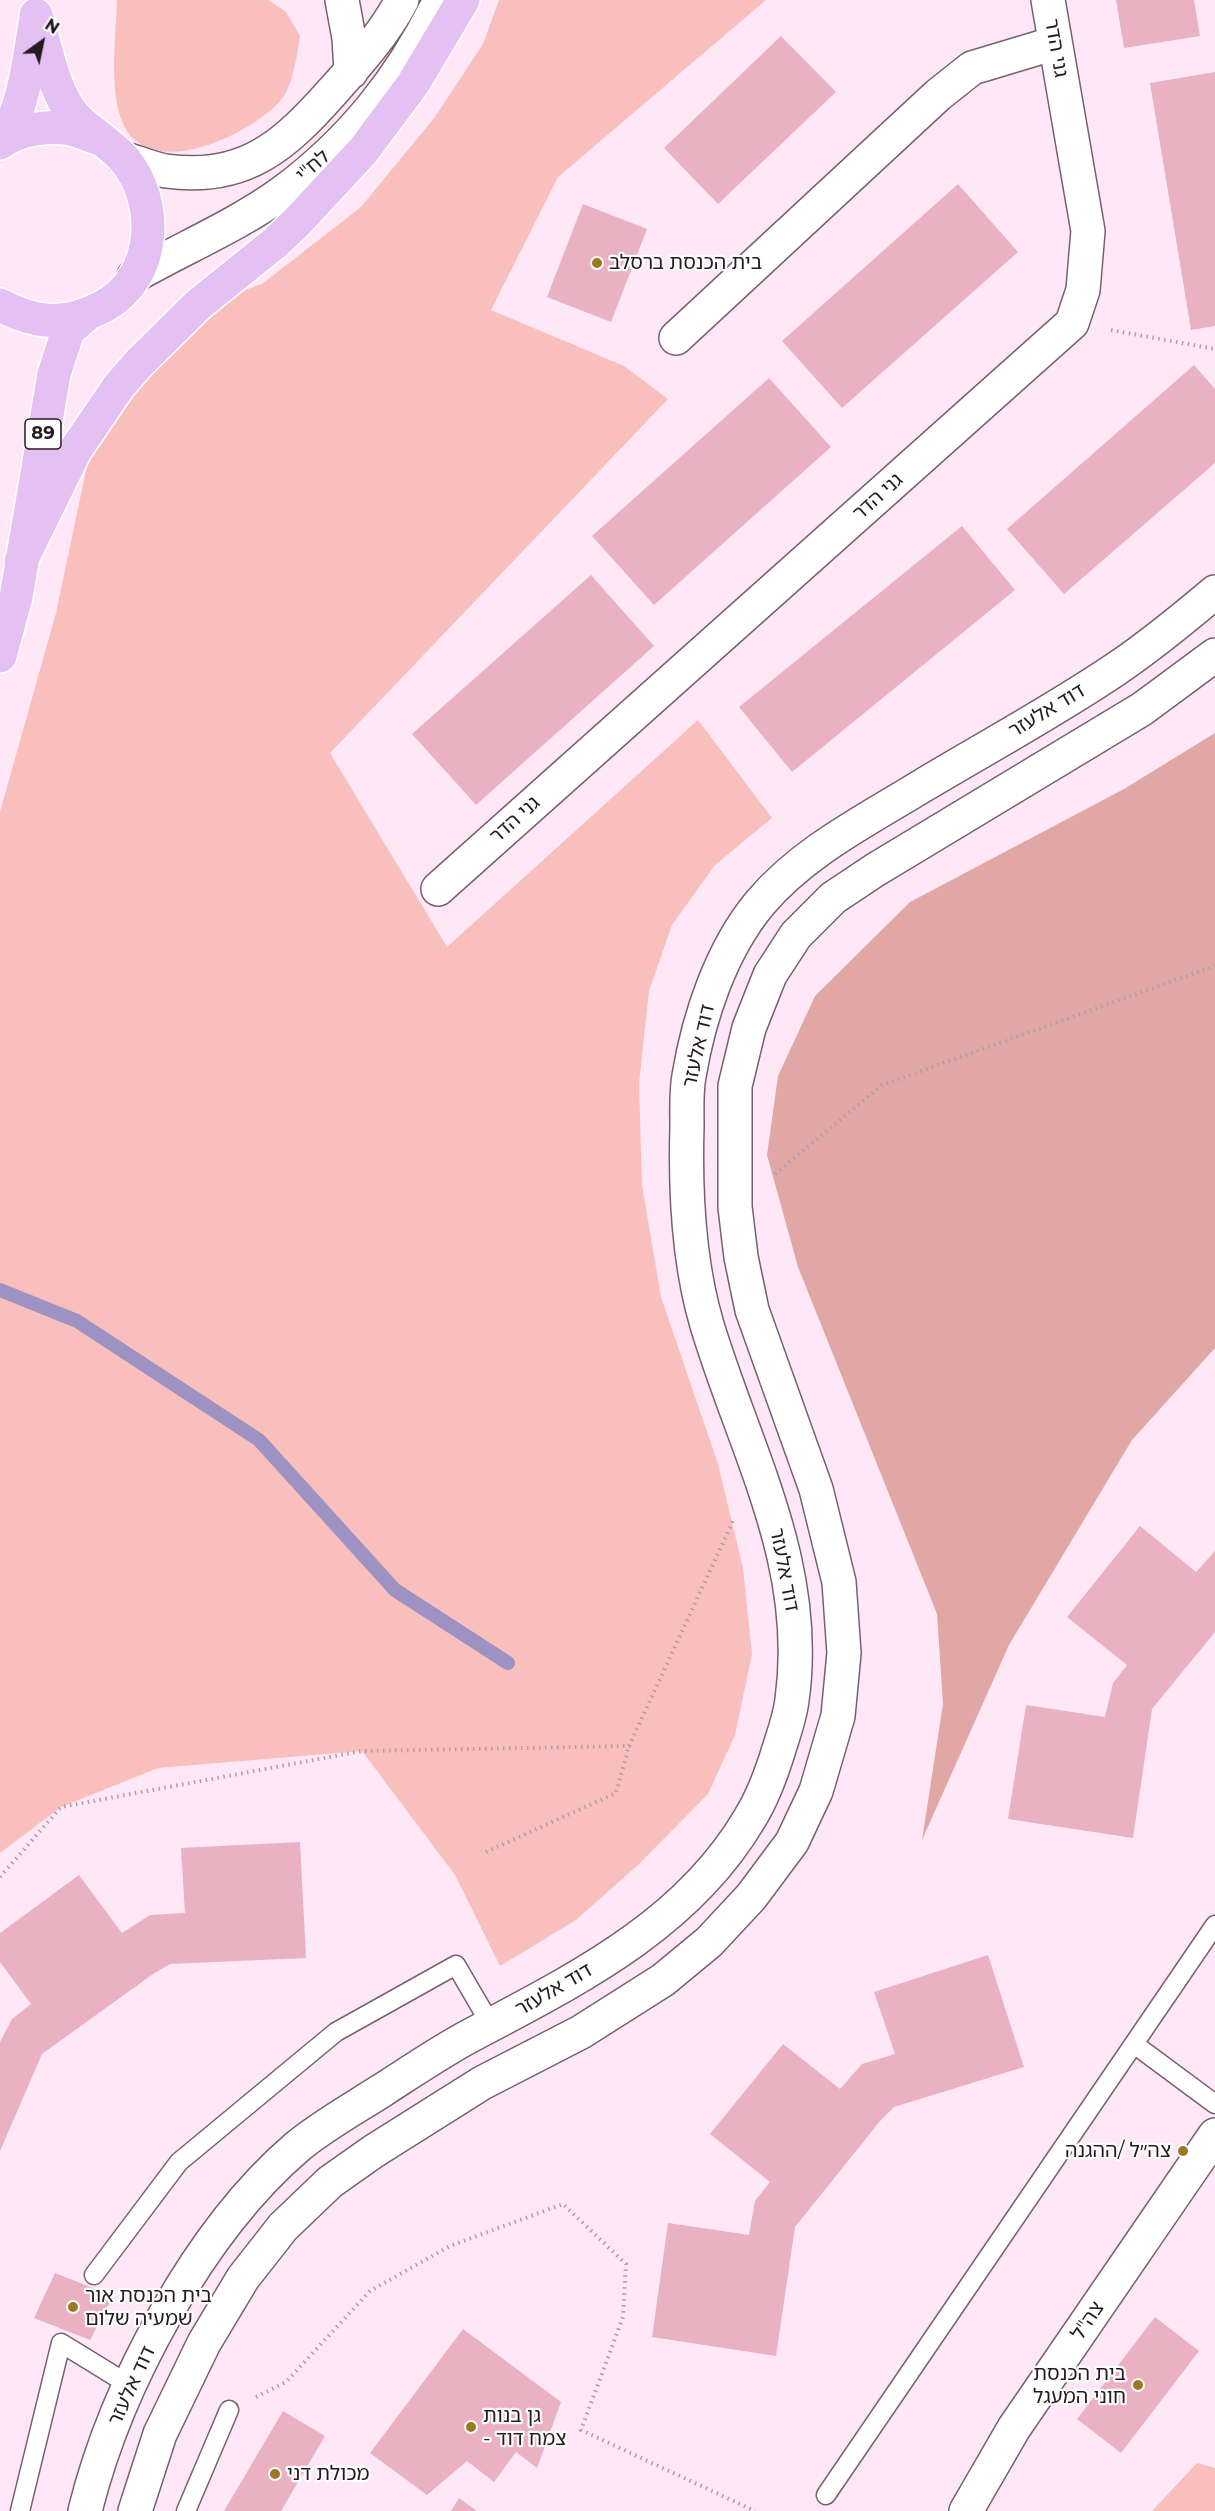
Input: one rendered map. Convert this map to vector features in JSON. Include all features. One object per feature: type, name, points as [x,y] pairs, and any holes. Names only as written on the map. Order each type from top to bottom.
[{"type":"highway","points":[[21,561],[76,449],[119,386],[199,304],[283,236],[363,151],[413,84],[463,0]]},
{"type":"highway","name":"89","points":[[0,656],[16,597],[54,374],[68,331],[85,316],[113,301],[134,276],[147,247],[149,215],[141,184],[110,148],[67,107],[36,7]]},
{"type":"highway","name":"89","points":[[3,141],[13,123],[27,81],[36,7]]},
{"type":"highway","name":"89","points":[[3,141],[35,128],[67,128],[110,148]]},
{"type":"highway","name":"89","points":[[0,305],[22,316],[53,322],[85,316]]},
{"type":"street","points":[[342,0],[349,38],[351,72]]},
{"type":"street","name":"לח\"י","points":[[110,148],[165,171],[218,171],[239,166],[268,152],[287,139],[351,72],[378,38],[402,0]]},
{"type":"street","name":"לח\"י","points":[[134,276],[219,231],[281,193],[331,150],[359,122],[402,69],[440,0]]},
{"type":"street","name":"גני הדר","points":[[438,889],[1072,323],[1083,290],[1088,231],[1048,0]]},
{"type":"street","points":[[676,338],[929,103],[972,68],[1055,43]]},
{"type":"street","name":"דוד אלעזר","points":[[85,2511],[116,2416],[163,2320],[204,2251],[248,2195],[300,2145],[459,2042],[557,1991],[635,1942],[676,1907],[715,1868],[751,1818],[771,1774],[792,1707],[796,1653],[792,1588],[771,1502],[707,1322],[694,1265],[688,1210],[687,1080],[703,1014],[727,953],[759,905],[803,860],[1116,670],[1215,592]]},
{"type":"street","points":[[135,2511],[160,2434],[204,2343],[243,2278],[283,2228],[330,2181],[374,2151],[482,2083],[581,2032],[663,1980],[709,1942],[751,1897],[792,1842],[816,1791],[838,1716],[844,1653],[839,1582],[816,1489],[752,1310],[741,1257],[735,1207],[735,1086],[749,1028],[770,975],[796,935],[833,898],[875,870],[1142,709],[1215,655]]},
{"type":"street","name":"צה\"ל","points":[[966,2511],[1014,2428],[1215,2134]]},
{"type":"lane","points":[[826,2495],[1215,1925]]},
{"type":"lane","points":[[94,2275],[178,2162],[336,2032],[456,1965],[491,2025]]},
{"type":"lane","points":[[1134,2044],[1215,2104]]},
{"type":"lane","points":[[20,2511],[61,2343],[130,2386]]},
{"type":"lane","points":[[186,2511],[230,2410]]},
{"type":"path","points":[[1072,323],[1215,349]]},
{"type":"path","points":[[735,1207],[882,1085],[1215,966]]},
{"type":"path","points":[[486,1852],[616,1793],[629,1746],[732,1521],[771,1502]]},
{"type":"path","points":[[0,1877],[61,1807],[362,1751],[629,1746]]},
{"type":"path","points":[[286,2382],[370,2291],[450,2246],[563,2205],[626,2264],[623,2317],[581,2430],[755,2511]]},
{"type":"shaded area","points":[[117,0],[268,0],[286,12],[300,36],[288,88],[280,101],[249,126],[205,146],[182,151],[160,151],[141,145],[127,131],[117,103],[114,49]]},
{"type":"shaded area","points":[[499,0],[766,0],[558,177],[491,310],[624,366],[668,399],[330,753],[447,947],[698,720],[772,818],[715,865],[672,925],[649,991],[639,1084],[642,1185],[661,1297],[718,1464],[743,1568],[752,1654],[735,1735],[708,1794],[639,1864],[576,1920],[500,1966],[455,1875],[362,1751],[158,1768],[61,1807],[0,1853],[0,812],[56,613],[97,418],[197,307],[262,284],[361,207],[435,117],[483,44]]},
{"type":"shaded area","points":[[1215,733],[1215,1348],[1132,1440],[1009,1645],[922,1840],[943,1704],[937,1614],[798,1267],[767,1155],[778,1076],[815,996],[910,902],[1124,789]]},
{"type":"shaded area","points":[[1197,2463],[1215,2468],[1215,2511],[1152,2511]]},
{"type":"building","points":[[1116,0],[1194,0],[1200,36],[1124,48]]},
{"type":"building","points":[[781,36],[836,92],[718,204],[664,148]]},
{"type":"building","points":[[1215,72],[1215,326],[1191,330],[1150,83]]},
{"type":"building","points":[[958,184],[1018,252],[842,408],[782,341]]},
{"type":"building","name":"בית הכנסת ברסלב","points":[[583,204],[647,229],[611,322],[547,297]]},
{"type":"building","points":[[1194,365],[1215,389],[1215,463],[1064,594],[1007,529]]},
{"type":"building","points":[[769,378],[831,447],[654,605],[592,536]]},
{"type":"building","points":[[962,526],[1015,590],[792,772],[739,707]]},
{"type":"building","points":[[591,575],[654,646],[476,805],[412,734]]},
{"type":"building","points":[[1140,1526],[1196,1572],[1215,1551],[1215,1632],[1152,1709],[1133,1838],[1008,1819],[1026,1705],[1105,1717],[1113,1683],[1127,1665],[1067,1617]]},
{"type":"building","points":[[300,1842],[306,1958],[170,1964],[153,1974],[42,2054],[0,2151],[0,2042],[12,2019],[31,2004],[0,1962],[0,1933],[79,1875],[122,1933],[150,1915],[185,1913],[181,1848]]},
{"type":"building","points":[[988,1955],[1024,2067],[894,2107],[880,2121],[795,2227],[776,2356],[652,2337],[668,2223],[749,2235],[755,2201],[770,2182],[710,2134],[783,2044],[840,2089],[862,2064],[895,2054],[874,1992]]},
{"type":"building","name":"בית הכנסת אור שמעיה שלום","points":[[55,2273],[113,2296],[90,2340],[34,2318]]},
{"type":"building","name":"בית הכנסת חוני המעגל","points":[[1155,2317],[1199,2351],[1121,2453],[1077,2419]]},
{"type":"building","name":"גן בנות - צמח דוד","points":[[463,2329],[561,2402],[537,2468],[516,2452],[494,2482],[467,2461],[427,2495],[370,2453]]},
{"type":"building","name":"מכולת דני","points":[[283,2411],[325,2436],[281,2511],[224,2511]]},
{"type":"building","points":[[459,2498],[477,2511],[451,2511]]},
{"type":"waterway","points":[[0,1290],[77,1321],[259,1440],[395,1590],[508,1663]]},
{"type":"place","name":"בית הכנסת ברסלב","points":[[597,263]]},
{"type":"place","name":"צה״ל /ההגנה","points":[[1183,2151]]},
{"type":"place","name":"בית הכנסת אור שמעיה שלום","points":[[73,2307]]},
{"type":"place","name":"בית הכנסת חוני המעגל","points":[[1138,2385]]},
{"type":"place","name":"גן בנות - צמח דוד","points":[[471,2427]]},
{"type":"place","name":"מכולת דני","points":[[275,2474]]}]
